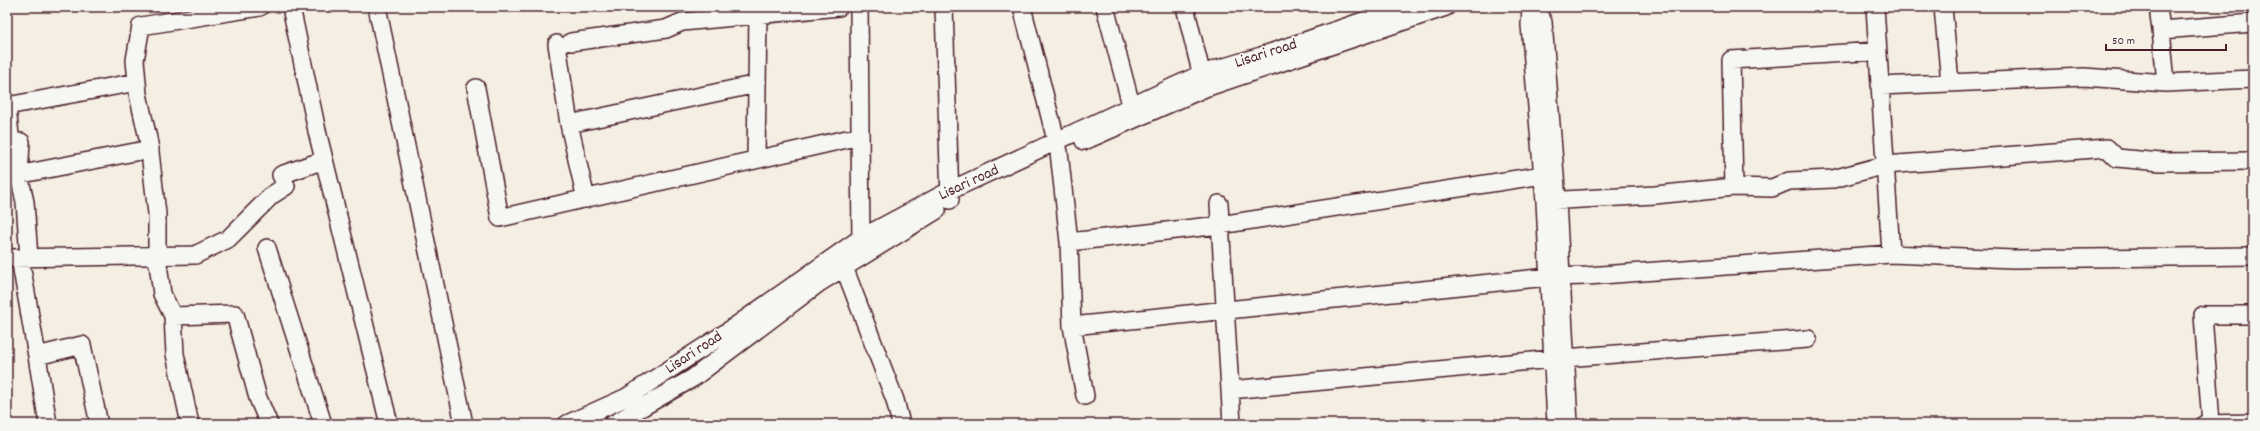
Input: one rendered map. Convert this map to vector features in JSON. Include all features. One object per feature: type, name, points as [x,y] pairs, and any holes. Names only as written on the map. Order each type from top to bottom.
[{"type":"street","points":[[190,424],[175,354],[173,316],[162,294],[157,256],[157,214],[150,149],[137,82],[135,60],[141,26],[260,7]]},
{"type":"street","points":[[291,7],[324,160],[389,424]]},
{"type":"street","points":[[377,7],[464,424]]},
{"type":"street","points":[[586,199],[569,124],[564,43],[666,29],[682,22],[839,7]]},
{"type":"street","points":[[859,7],[861,256]]},
{"type":"street","points":[[944,7],[949,197]]},
{"type":"street","points":[[1022,7],[1058,147],[1069,242],[1072,326],[1085,396]]},
{"type":"street","points":[[1105,7],[1132,112]]},
{"type":"street","points":[[1185,7],[1203,81]]},
{"type":"street","name":"Lisari road","points":[[567,424],[627,397],[727,332],[861,238],[1132,112],[1261,56],[1404,7]]},
{"type":"street","name":"Lisari road","points":[[1203,81],[1446,7]]},
{"type":"street","points":[[1532,7],[1530,25],[1541,82],[1551,201],[1559,359],[1570,424]]},
{"type":"street","points":[[1535,7],[1543,22],[1541,82],[1543,175],[1551,201]]},
{"type":"street","points":[[1875,7],[1891,254]]},
{"type":"street","points":[[1943,7],[1950,83]]},
{"type":"street","points":[[2158,7],[2166,83]]},
{"type":"street","points":[[756,159],[758,14]]},
{"type":"street","points":[[2161,30],[2253,23]]},
{"type":"street","points":[[1734,187],[1731,60],[1878,51]]},
{"type":"street","points":[[1880,86],[2084,77],[2166,83],[2253,79]]},
{"type":"street","points":[[48,424],[19,258],[25,202],[13,176],[21,142],[11,145],[7,106],[137,82]]},
{"type":"street","points":[[569,124],[757,84]]},
{"type":"street","points":[[476,88],[500,218],[860,136]]},
{"type":"street","points":[[1551,201],[1655,195],[1734,187],[1772,188],[1789,181],[1833,179],[1885,165],[2107,148],[2117,158],[2161,162],[2253,161]]},
{"type":"street","points":[[13,176],[150,149]]},
{"type":"street","points":[[19,258],[195,255],[228,239],[272,195],[286,186],[281,175],[324,160]]},
{"type":"street","points":[[1069,242],[1220,225],[1543,175]]},
{"type":"street","name":"Lisari road","points":[[613,424],[693,378],[819,283],[949,197]]},
{"type":"street","points":[[1219,204],[1232,424]]},
{"type":"street","points":[[267,248],[323,424]]},
{"type":"street","points":[[1072,326],[1554,277],[1587,276],[1891,254],[2013,259],[2253,256]]},
{"type":"street","points":[[844,267],[894,400],[901,424]]},
{"type":"street","points":[[173,316],[235,314],[256,391],[269,424]]},
{"type":"street","points":[[2211,424],[2203,315],[2253,315]]},
{"type":"street","points":[[1230,390],[1559,359],[1808,339]]},
{"type":"street","points":[[37,356],[82,345],[99,424]]},
{"type":"street","points":[[1556,424],[1559,359]]},
{"type":"street","points":[[2205,424],[2253,422]]}]
